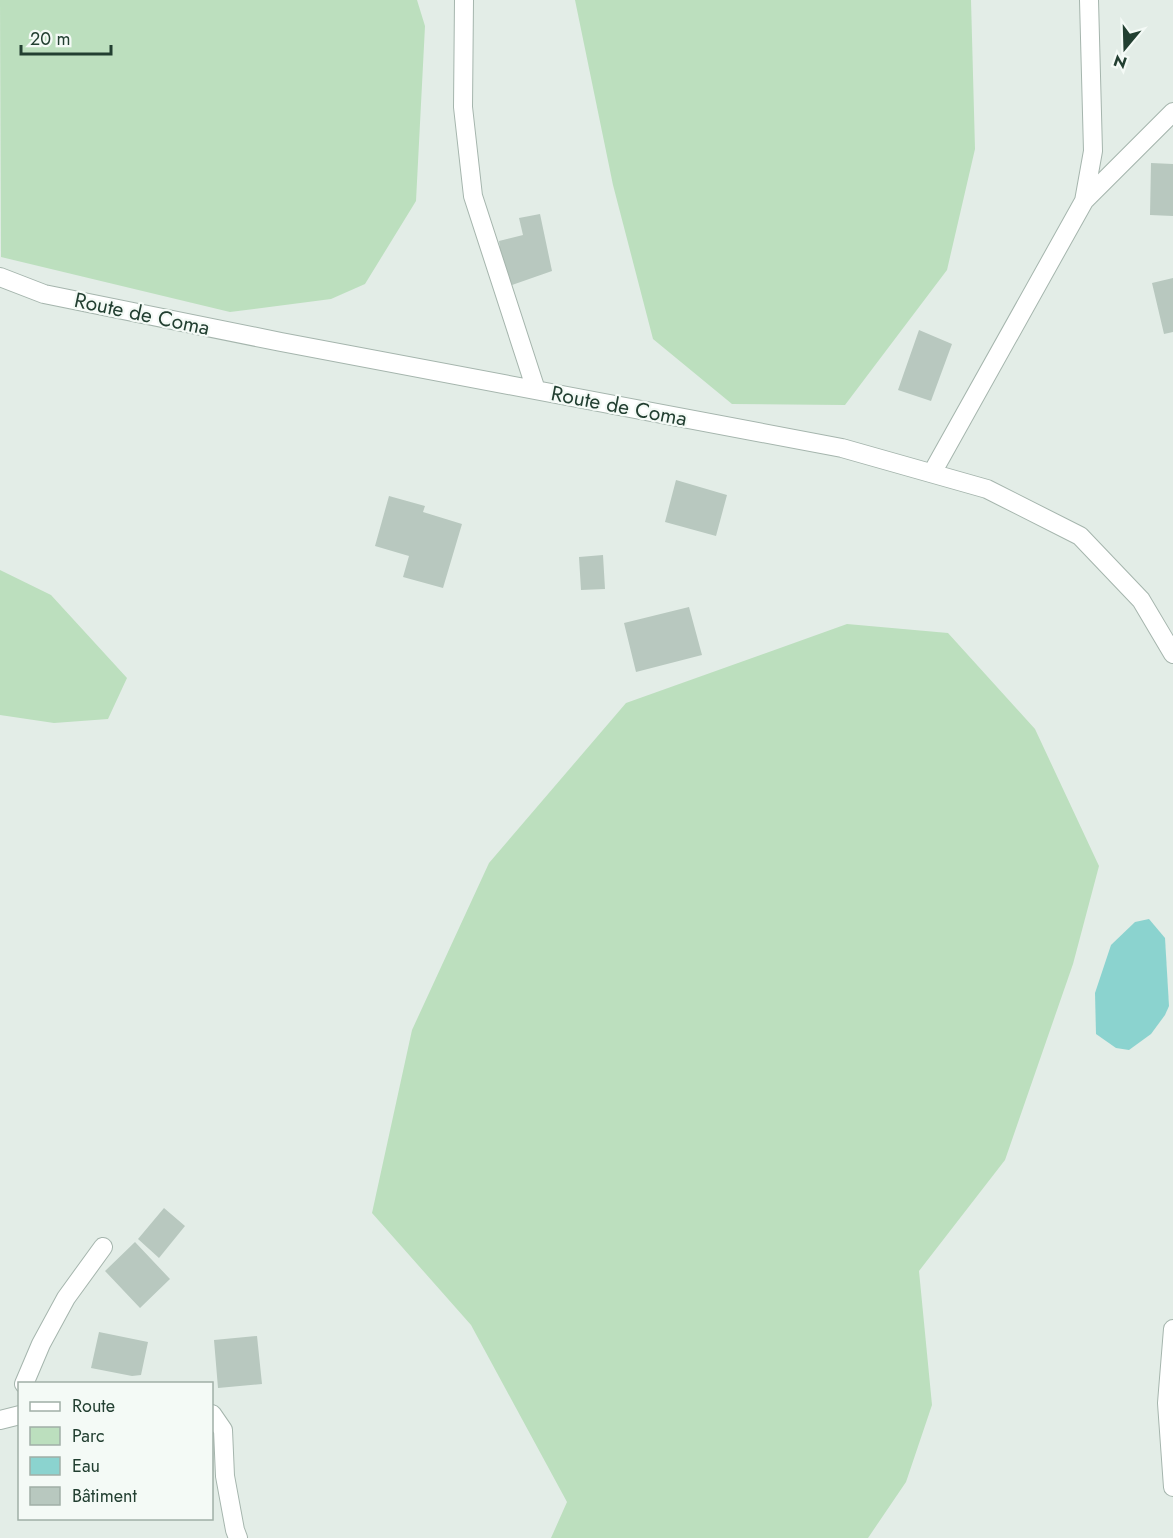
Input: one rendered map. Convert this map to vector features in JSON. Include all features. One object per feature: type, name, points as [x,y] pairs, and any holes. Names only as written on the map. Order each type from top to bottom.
[{"type":"street","points":[[464,0],[463,107],[473,196],[536,390]]},
{"type":"street","points":[[1083,201],[1093,151],[1089,0]]},
{"type":"street","points":[[932,473],[1083,201],[1173,112]]},
{"type":"street","name":"Route de Coma","points":[[0,277],[44,294],[281,342],[842,448],[987,489],[1080,536],[1141,600],[1173,654]]},
{"type":"street","points":[[24,1382],[41,1344],[66,1298],[104,1247]]},
{"type":"street","points":[[1173,1329],[1167,1403],[1173,1487]]},
{"type":"street","points":[[0,1420],[18,1413]]},
{"type":"street","points":[[213,1415],[223,1430],[225,1476],[238,1538]]},
{"type":"green space","points":[[0,0],[417,0],[425,26],[416,201],[365,284],[331,299],[230,312],[1,257]]},
{"type":"green space","points":[[575,0],[971,0],[975,149],[947,270],[845,405],[732,404],[653,339],[613,185]]},
{"type":"green space","points":[[0,570],[51,595],[127,678],[108,719],[54,723],[0,715]]},
{"type":"green space","points":[[847,624],[948,633],[1035,729],[1099,866],[1073,964],[1005,1160],[919,1271],[932,1405],[906,1482],[868,1538],[551,1538],[567,1502],[471,1325],[372,1213],[412,1030],[489,863],[626,703]]},
{"type":"water","points":[[1149,919],[1165,938],[1169,1006],[1151,1034],[1129,1050],[1116,1048],[1096,1034],[1095,993],[1111,945],[1135,922]]},
{"type":"building","points":[[1151,163],[1173,164],[1173,216],[1150,215]]},
{"type":"building","points":[[540,214],[552,271],[512,285],[501,256],[499,241],[523,235],[519,218]]},
{"type":"building","points":[[1173,278],[1173,332],[1164,334],[1152,283]]},
{"type":"building","points":[[919,330],[952,344],[931,401],[898,390]]},
{"type":"building","points":[[676,480],[727,495],[716,536],[665,522]]},
{"type":"building","points":[[389,496],[425,506],[423,512],[462,524],[443,588],[403,577],[409,556],[375,546]]},
{"type":"building","points":[[603,555],[605,589],[581,590],[579,557]]},
{"type":"building","points":[[689,607],[702,655],[636,672],[624,623]]},
{"type":"building","points":[[164,1208],[185,1226],[159,1258],[138,1239]]},
{"type":"building","points":[[135,1242],[170,1279],[140,1308],[105,1271]]},
{"type":"building","points":[[99,1332],[148,1342],[141,1375],[132,1376],[91,1368]]},
{"type":"building","points":[[257,1336],[262,1384],[218,1388],[214,1340]]}]
